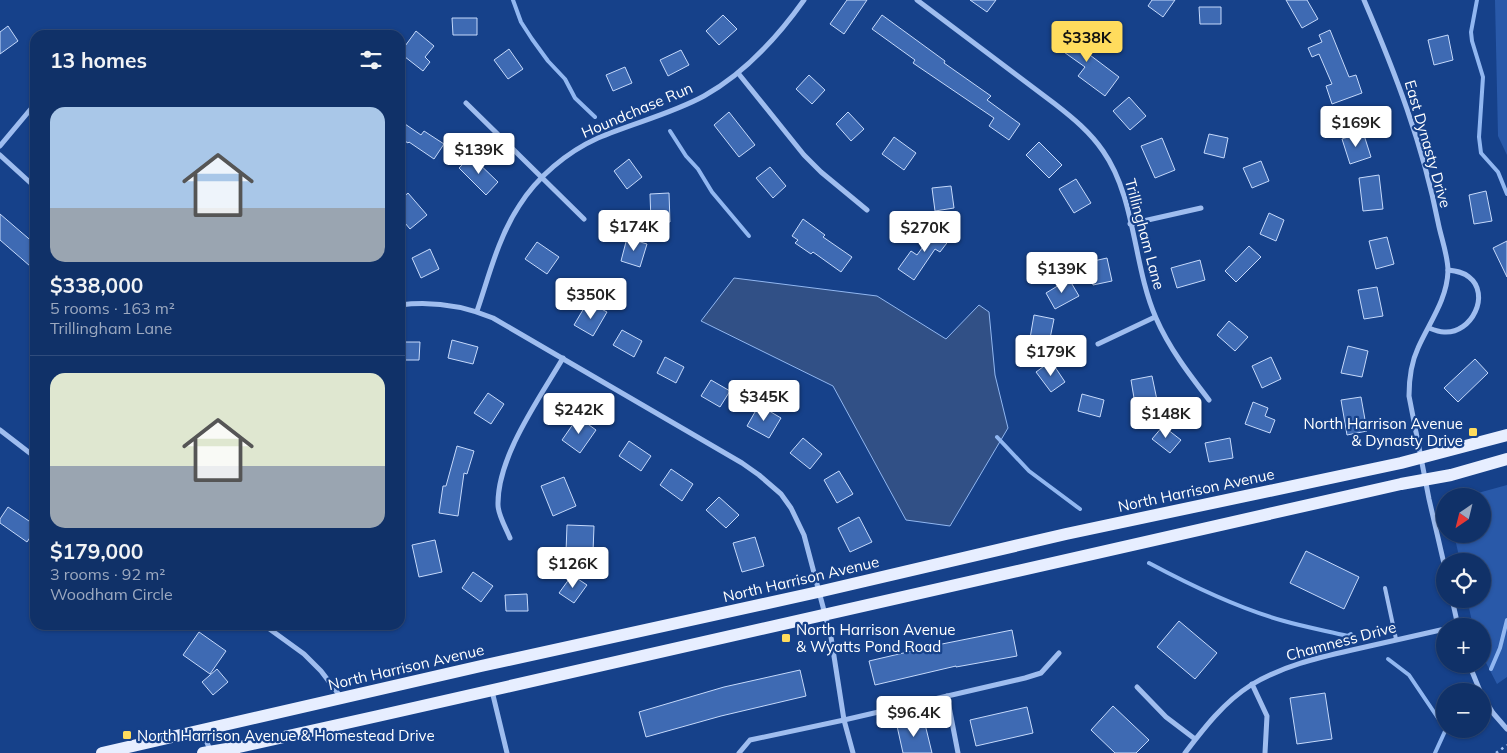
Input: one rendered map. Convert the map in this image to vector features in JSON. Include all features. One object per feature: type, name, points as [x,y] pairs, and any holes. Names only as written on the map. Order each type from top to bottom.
[{"type":"main road","name":"North Harrison Avenue","points":[[102,753],[1076,532],[1421,459],[1507,435]]},
{"type":"main road","points":[[208,752],[257,743],[1401,484],[1451,475],[1507,459]]},
{"type":"street","name":"Houndchase Run","points":[[477,312],[505,231],[519,205],[543,178],[563,159],[579,148],[611,133],[689,103],[738,72],[775,38],[804,0]]},
{"type":"street","name":"Trillingham Lane","points":[[917,0],[1055,104],[1095,140],[1114,170],[1123,193],[1143,278],[1155,317],[1176,355],[1209,400]]},
{"type":"street","name":"East Dynasty Drive","points":[[1364,0],[1387,53],[1414,126],[1434,202],[1448,270],[1439,307],[1418,348],[1409,382],[1409,396],[1421,459],[1442,553]]},
{"type":"street","points":[[738,72],[804,155],[821,172],[867,210]]},
{"type":"street","points":[[466,103],[584,219]]},
{"type":"street","points":[[0,146],[30,110]]},
{"type":"street","points":[[0,155],[30,182]]},
{"type":"street","points":[[1130,224],[1201,208]]},
{"type":"street","points":[[1429,328],[1444,332],[1457,331],[1468,324],[1478,305],[1477,289],[1472,278],[1461,272],[1448,270]]},
{"type":"street","points":[[405,305],[429,304],[477,312],[508,326],[742,464],[773,485],[791,508],[804,535],[831,637],[844,720],[854,753]]},
{"type":"street","points":[[1098,344],[1155,317]]},
{"type":"street","points":[[510,538],[498,507],[500,486],[507,459],[519,434],[563,358]]},
{"type":"street","points":[[0,430],[30,453]]},
{"type":"street","points":[[271,630],[316,665],[341,699]]},
{"type":"street","name":"Chamness Drive","points":[[1185,753],[1227,703],[1252,684],[1303,662],[1436,630]]},
{"type":"street","points":[[739,753],[750,740],[1025,678],[1041,673],[1059,653]]},
{"type":"street","points":[[1252,684],[1267,716],[1265,753]]},
{"type":"street","points":[[1137,687],[1166,717],[1195,739]]},
{"type":"street","points":[[492,690],[507,753]]},
{"type":"street","points":[[947,696],[958,753]]},
{"type":"street","points":[[1491,709],[1507,729]]},
{"type":"street","points":[[202,729],[208,752]]},
{"type":"lane","points":[[1386,588],[1396,640]]},
{"type":"path","points":[[1496,753],[1506,747]]},
{"type":"shaded area","points":[[1495,0],[1507,0],[1507,155],[1498,136]]},
{"type":"shaded area","points":[[734,278],[877,296],[946,339],[979,305],[989,312],[995,375],[1008,428],[950,526],[906,520],[833,386],[701,321]]},
{"type":"shaded area","points":[[1507,485],[1507,677],[1497,684],[1491,672],[1491,618],[1471,618],[1469,608],[1491,608],[1491,553],[1458,553],[1456,543],[1491,543],[1491,489]]},
{"type":"building","points":[[847,0],[867,0],[844,34],[830,24]]},
{"type":"building","points":[[970,0],[996,0],[987,12]]},
{"type":"building","points":[[1152,0],[1175,0],[1163,17],[1148,6]]},
{"type":"building","points":[[1286,0],[1307,0],[1318,19],[1302,28]]},
{"type":"building","points":[[1199,7],[1221,7],[1221,24],[1200,24]]},
{"type":"building","points":[[723,15],[737,29],[719,45],[706,31]]},
{"type":"building","points":[[882,15],[945,61],[944,63],[991,96],[987,100],[1020,124],[1009,140],[989,126],[994,118],[913,63],[915,60],[872,29]]},
{"type":"building","points":[[452,18],[477,18],[477,35],[453,35]]},
{"type":"building","points":[[8,26],[18,41],[0,54],[0,32]]},
{"type":"building","points":[[1065,29],[1086,43],[1082,49],[1119,77],[1105,96],[1078,76],[1085,67],[1054,45]]},
{"type":"building","points":[[1330,30],[1349,77],[1356,75],[1362,93],[1332,104],[1326,86],[1332,84],[1319,54],[1312,57],[1308,48],[1322,42],[1319,35]]},
{"type":"building","points":[[416,31],[434,46],[425,57],[430,62],[423,71],[405,57],[405,46]]},
{"type":"building","points":[[1448,35],[1453,60],[1434,65],[1428,40]]},
{"type":"building","points":[[509,49],[523,69],[508,79],[494,60]]},
{"type":"building","points":[[681,50],[689,65],[668,76],[660,60]]},
{"type":"building","points":[[625,67],[632,83],[613,91],[606,75]]},
{"type":"building","points":[[809,75],[825,90],[812,104],[796,89]]},
{"type":"building","points":[[1129,97],[1146,116],[1130,130],[1113,111]]},
{"type":"building","points":[[729,112],[755,145],[739,157],[714,125]]},
{"type":"building","points":[[848,112],[864,129],[851,141],[836,124]]},
{"type":"building","points":[[405,124],[421,135],[424,131],[444,144],[434,159],[405,141]]},
{"type":"building","points":[[1363,132],[1371,157],[1350,164],[1342,139]]},
{"type":"building","points":[[1209,134],[1228,138],[1224,158],[1204,153]]},
{"type":"building","points":[[894,137],[916,153],[904,170],[882,154]]},
{"type":"building","points":[[1162,138],[1175,170],[1155,178],[1141,146]]},
{"type":"building","points":[[1039,142],[1062,165],[1049,178],[1026,155]]},
{"type":"building","points":[[471,156],[498,182],[486,195],[459,168]]},
{"type":"building","points":[[629,159],[642,177],[627,189],[614,171]]},
{"type":"building","points":[[1261,161],[1269,181],[1252,188],[1243,168]]},
{"type":"building","points":[[770,167],[786,186],[773,198],[756,178]]},
{"type":"building","points":[[1379,175],[1383,209],[1363,211],[1359,178]]},
{"type":"building","points":[[1076,179],[1091,203],[1074,213],[1059,189]]},
{"type":"building","points":[[951,186],[954,208],[935,211],[932,188]]},
{"type":"building","points":[[1486,191],[1492,221],[1474,224],[1469,195]]},
{"type":"building","points":[[408,193],[427,215],[410,229],[405,223],[405,196]]},
{"type":"building","points":[[669,193],[670,222],[651,222],[650,194]]},
{"type":"building","points":[[1269,213],[1284,220],[1276,241],[1260,234]]},
{"type":"building","points":[[0,214],[30,240],[30,266],[0,240]]},
{"type":"building","points":[[803,219],[825,235],[823,237],[852,257],[841,272],[813,252],[811,254],[795,243],[798,240],[792,236]]},
{"type":"building","points":[[939,225],[953,235],[940,252],[935,249],[914,280],[898,269],[911,251],[917,255]]},
{"type":"building","points":[[1387,237],[1394,264],[1376,269],[1369,241]]},
{"type":"building","points":[[627,238],[647,244],[640,267],[621,261]]},
{"type":"building","points":[[1507,241],[1507,277],[1493,248]]},
{"type":"building","points":[[537,242],[559,257],[547,274],[525,259]]},
{"type":"building","points":[[1249,246],[1261,257],[1236,282],[1225,271]]},
{"type":"building","points":[[430,249],[439,269],[421,278],[412,258]]},
{"type":"building","points":[[1107,258],[1112,281],[1093,285],[1089,262]]},
{"type":"building","points":[[1200,260],[1205,280],[1177,288],[1171,268]]},
{"type":"building","points":[[1069,279],[1079,296],[1055,309],[1046,293]]},
{"type":"building","points":[[1377,287],[1383,316],[1364,319],[1358,290]]},
{"type":"building","points":[[594,305],[607,312],[593,336],[574,325],[584,308],[590,312]]},
{"type":"building","points":[[1034,315],[1054,319],[1048,348],[1029,344]]},
{"type":"building","points":[[1229,321],[1248,337],[1235,351],[1217,335]]},
{"type":"building","points":[[622,330],[642,341],[634,357],[613,345]]},
{"type":"building","points":[[452,340],[478,347],[473,364],[448,358]]},
{"type":"building","points":[[405,342],[420,342],[419,360],[405,360]]},
{"type":"building","points":[[1348,346],[1368,351],[1362,377],[1341,373]]},
{"type":"building","points":[[665,357],[684,367],[676,383],[657,373]]},
{"type":"building","points":[[1271,357],[1281,379],[1262,388],[1252,366]]},
{"type":"building","points":[[1475,359],[1488,373],[1458,402],[1444,388]]},
{"type":"building","points":[[1051,361],[1065,382],[1051,392],[1036,372]]},
{"type":"building","points":[[1152,376],[1157,400],[1135,404],[1131,380]]},
{"type":"building","points":[[711,380],[730,391],[720,407],[701,396]]},
{"type":"building","points":[[488,393],[504,404],[491,424],[474,413]]},
{"type":"building","points":[[1082,394],[1104,400],[1100,417],[1078,411]]},
{"type":"building","points":[[1361,397],[1367,431],[1347,435],[1341,400]]},
{"type":"building","points":[[1253,402],[1268,408],[1265,416],[1275,420],[1270,433],[1245,424]]},
{"type":"building","points":[[759,405],[781,418],[769,438],[747,426]]},
{"type":"building","points":[[578,417],[596,430],[580,453],[562,440]]},
{"type":"building","points":[[1163,426],[1181,440],[1170,453],[1152,439]]},
{"type":"building","points":[[803,438],[822,454],[810,469],[790,453]]},
{"type":"building","points":[[1230,438],[1233,458],[1209,462],[1205,443]]},
{"type":"building","points":[[629,441],[651,456],[641,471],[619,456]]},
{"type":"building","points":[[457,446],[474,451],[467,474],[464,473],[458,516],[439,513],[443,486],[446,486]]},
{"type":"building","points":[[671,469],[693,484],[682,501],[660,485]]},
{"type":"building","points":[[839,471],[853,494],[837,503],[824,480]]},
{"type":"building","points":[[564,477],[576,506],[553,516],[541,486]]},
{"type":"building","points":[[719,497],[739,515],[726,528],[706,510]]},
{"type":"building","points":[[8,507],[30,522],[30,538],[27,542],[0,523],[0,519]]},
{"type":"building","points":[[859,517],[872,542],[850,552],[838,528]]},
{"type":"building","points":[[567,525],[594,526],[593,552],[566,552]]},
{"type":"building","points":[[755,537],[764,566],[742,572],[733,543]]},
{"type":"building","points":[[435,540],[442,572],[419,577],[412,545]]},
{"type":"building","points":[[1306,551],[1359,577],[1344,609],[1290,583]]},
{"type":"building","points":[[473,572],[493,586],[481,602],[462,588]]},
{"type":"building","points":[[572,575],[587,585],[574,603],[559,593]]},
{"type":"building","points":[[527,594],[528,611],[506,611],[505,595]]},
{"type":"building","points":[[1179,621],[1217,653],[1195,679],[1157,647]]},
{"type":"building","points":[[1012,630],[1017,656],[956,666],[875,685],[869,661]]},
{"type":"building","points":[[199,632],[226,651],[210,674],[183,655]]},
{"type":"building","points":[[217,669],[228,682],[213,695],[202,682]]},
{"type":"building","points":[[800,670],[806,696],[721,716],[646,737],[639,712],[724,687]]},
{"type":"building","points":[[1325,693],[1332,739],[1297,744],[1290,698]]},
{"type":"building","points":[[1113,706],[1149,740],[1136,753],[1115,753],[1091,730]]},
{"type":"building","points":[[1027,707],[1033,733],[976,746],[970,720]]},
{"type":"building","points":[[924,720],[932,753],[903,753],[897,726]]},
{"type":"waterway","points":[[513,0],[521,22],[532,39],[548,61],[565,79],[575,98],[595,117]]},
{"type":"waterway","points":[[1477,0],[1471,32],[1483,77],[1479,137],[1481,153],[1498,172],[1507,194]]},
{"type":"waterway","points":[[670,131],[686,156],[698,169],[712,192],[749,236]]},
{"type":"waterway","points":[[997,437],[1029,471],[1080,509]]},
{"type":"waterway","points":[[1149,563],[1198,588],[1266,616],[1348,636],[1351,634]]},
{"type":"waterway","points":[[1491,669],[1500,648],[1507,620]]},
{"type":"waterway","points":[[1388,659],[1409,675],[1436,715]]},
{"type":"waterway","points":[[1435,753],[1442,738]]},
{"type":"place","name":"North Harrison Avenue & Dynasty Drive","points":[[1473,432]]},
{"type":"place","name":"North Harrison Avenue & Wyatts Pond Road","points":[[786,638]]},
{"type":"place","name":"North Harrison Avenue & Homestead Drive","points":[[127,735]]}]
